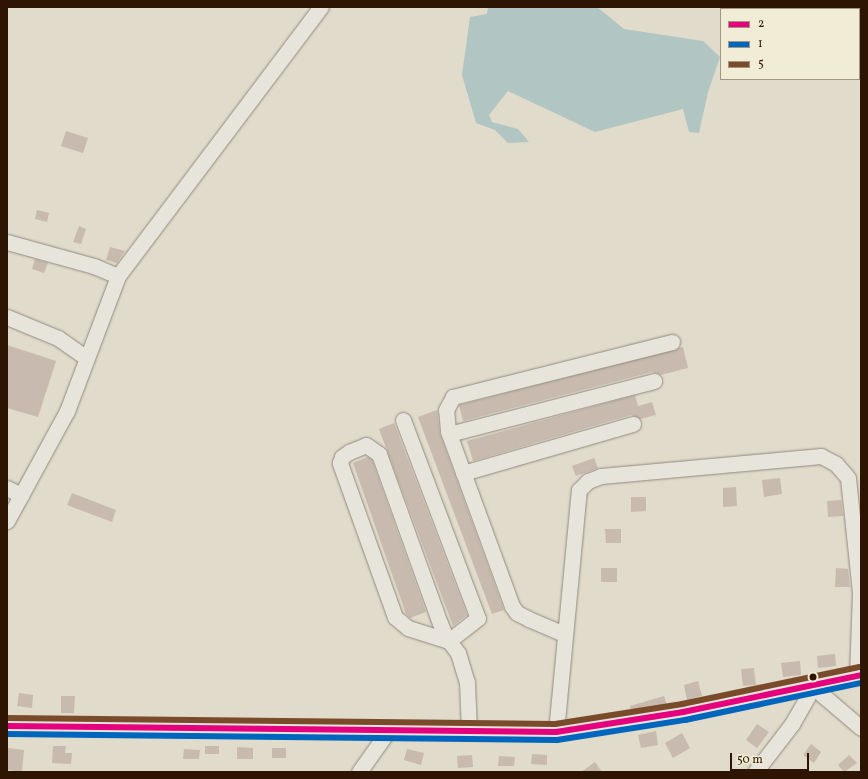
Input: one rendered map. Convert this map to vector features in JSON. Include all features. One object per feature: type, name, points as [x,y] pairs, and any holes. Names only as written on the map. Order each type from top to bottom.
[{"type":"street","points":[[7,521],[67,411],[118,276],[321,7]]},
{"type":"street","points":[[7,242],[94,266],[118,276]]},
{"type":"street","points":[[7,317],[58,338],[87,358]]},
{"type":"street","points":[[564,634],[517,613],[512,606],[449,434],[446,410],[453,397],[672,342]]},
{"type":"street","points":[[449,434],[654,381]]},
{"type":"street","points":[[403,420],[478,618],[449,641]]},
{"type":"street","points":[[463,473],[633,424]]},
{"type":"street","points":[[449,641],[408,628],[395,617],[340,463],[342,457],[355,449],[366,445],[379,454],[440,623],[449,641],[458,654],[467,682],[469,732]]},
{"type":"street","points":[[7,726],[556,732],[683,712],[813,687],[859,676],[860,593],[848,478],[836,464],[821,456],[601,476],[588,481],[579,490],[564,634],[556,732]]},
{"type":"street","points":[[7,488],[21,495]]},
{"type":"street","points":[[813,687],[861,728]]},
{"type":"street","points":[[756,772],[792,724],[813,687]]},
{"type":"street","points":[[359,772],[388,731]]},
{"type":"shaded area","points":[[488,7],[597,7],[624,29],[703,41],[720,57],[708,92],[699,133],[689,132],[683,109],[595,132],[508,91],[489,115],[492,122],[518,129],[529,142],[508,143],[495,130],[476,123],[462,75],[470,17],[487,14]]},
{"type":"building","points":[[66,131],[88,138],[83,153],[61,146]]},
{"type":"building","points":[[37,210],[49,213],[47,222],[35,219]]},
{"type":"building","points":[[79,226],[86,229],[81,244],[73,242]]},
{"type":"building","points":[[110,247],[125,251],[117,263],[106,260]]},
{"type":"building","points":[[35,259],[48,263],[44,273],[32,269]]},
{"type":"building","points":[[7,345],[56,361],[38,417],[7,408]]},
{"type":"building","points":[[683,347],[688,368],[661,375],[652,372],[463,421],[459,405]]},
{"type":"building","points":[[635,395],[638,406],[652,402],[656,415],[640,419],[631,415],[473,461],[467,441]]},
{"type":"building","points":[[437,410],[440,434],[504,610],[492,614],[418,417]]},
{"type":"building","points":[[394,423],[467,615],[453,626],[379,429]]},
{"type":"building","points":[[368,457],[372,460],[426,612],[410,618],[406,614],[353,463]]},
{"type":"building","points":[[594,458],[598,468],[576,476],[572,466]]},
{"type":"building","points":[[780,478],[782,494],[764,497],[762,480]]},
{"type":"building","points":[[736,487],[737,506],[723,507],[723,488]]},
{"type":"building","points":[[72,493],[116,510],[112,522],[67,505]]},
{"type":"building","points":[[631,497],[646,497],[646,511],[631,512]]},
{"type":"building","points":[[841,500],[843,516],[828,517],[827,501]]},
{"type":"building","points":[[605,529],[621,529],[621,543],[606,543]]},
{"type":"building","points":[[601,568],[617,568],[617,582],[601,582]]},
{"type":"building","points":[[836,568],[848,569],[850,587],[835,587]]},
{"type":"building","points":[[835,654],[836,666],[818,668],[817,656]]},
{"type":"building","points":[[800,661],[801,675],[783,677],[781,663]]},
{"type":"building","points":[[754,668],[756,685],[743,686],[741,669]]},
{"type":"building","points":[[698,681],[702,696],[687,700],[684,685]]},
{"type":"building","points":[[19,693],[33,695],[32,708],[17,706]]},
{"type":"building","points":[[61,696],[75,696],[74,713],[61,713]]},
{"type":"building","points":[[664,696],[667,705],[631,711],[630,706]]},
{"type":"building","points":[[757,724],[769,732],[757,748],[746,740]]},
{"type":"building","points":[[656,731],[658,745],[641,748],[638,735]]},
{"type":"building","points":[[682,733],[690,748],[673,758],[665,743]]},
{"type":"building","points":[[811,744],[821,752],[814,763],[803,755]]},
{"type":"building","points":[[53,746],[66,746],[65,753],[72,753],[71,764],[52,763]]},
{"type":"building","points":[[205,746],[219,746],[219,754],[205,754]]},
{"type":"building","points":[[237,747],[253,748],[253,759],[237,759]]},
{"type":"building","points":[[7,748],[24,750],[22,772],[7,770]]},
{"type":"building","points":[[272,748],[286,748],[286,758],[272,758]]},
{"type":"building","points":[[184,749],[200,750],[199,759],[183,759]]},
{"type":"building","points":[[407,749],[424,753],[421,765],[404,760]]},
{"type":"building","points":[[532,754],[547,755],[547,765],[531,764]]},
{"type":"building","points":[[472,755],[473,767],[458,768],[457,756]]},
{"type":"building","points":[[849,755],[857,763],[844,772],[838,765]]},
{"type":"building","points":[[499,756],[515,757],[514,766],[498,766]]},
{"type":"building","points":[[595,762],[602,772],[581,772]]},
{"type":"transit line","name":"5","points":[[7,718],[555,724],[682,704],[859,667]]},
{"type":"transit line","name":"2","points":[[7,726],[556,732],[683,712],[861,675]]},
{"type":"transit line","name":"1","points":[[7,734],[557,740],[685,720],[861,683]]}]
